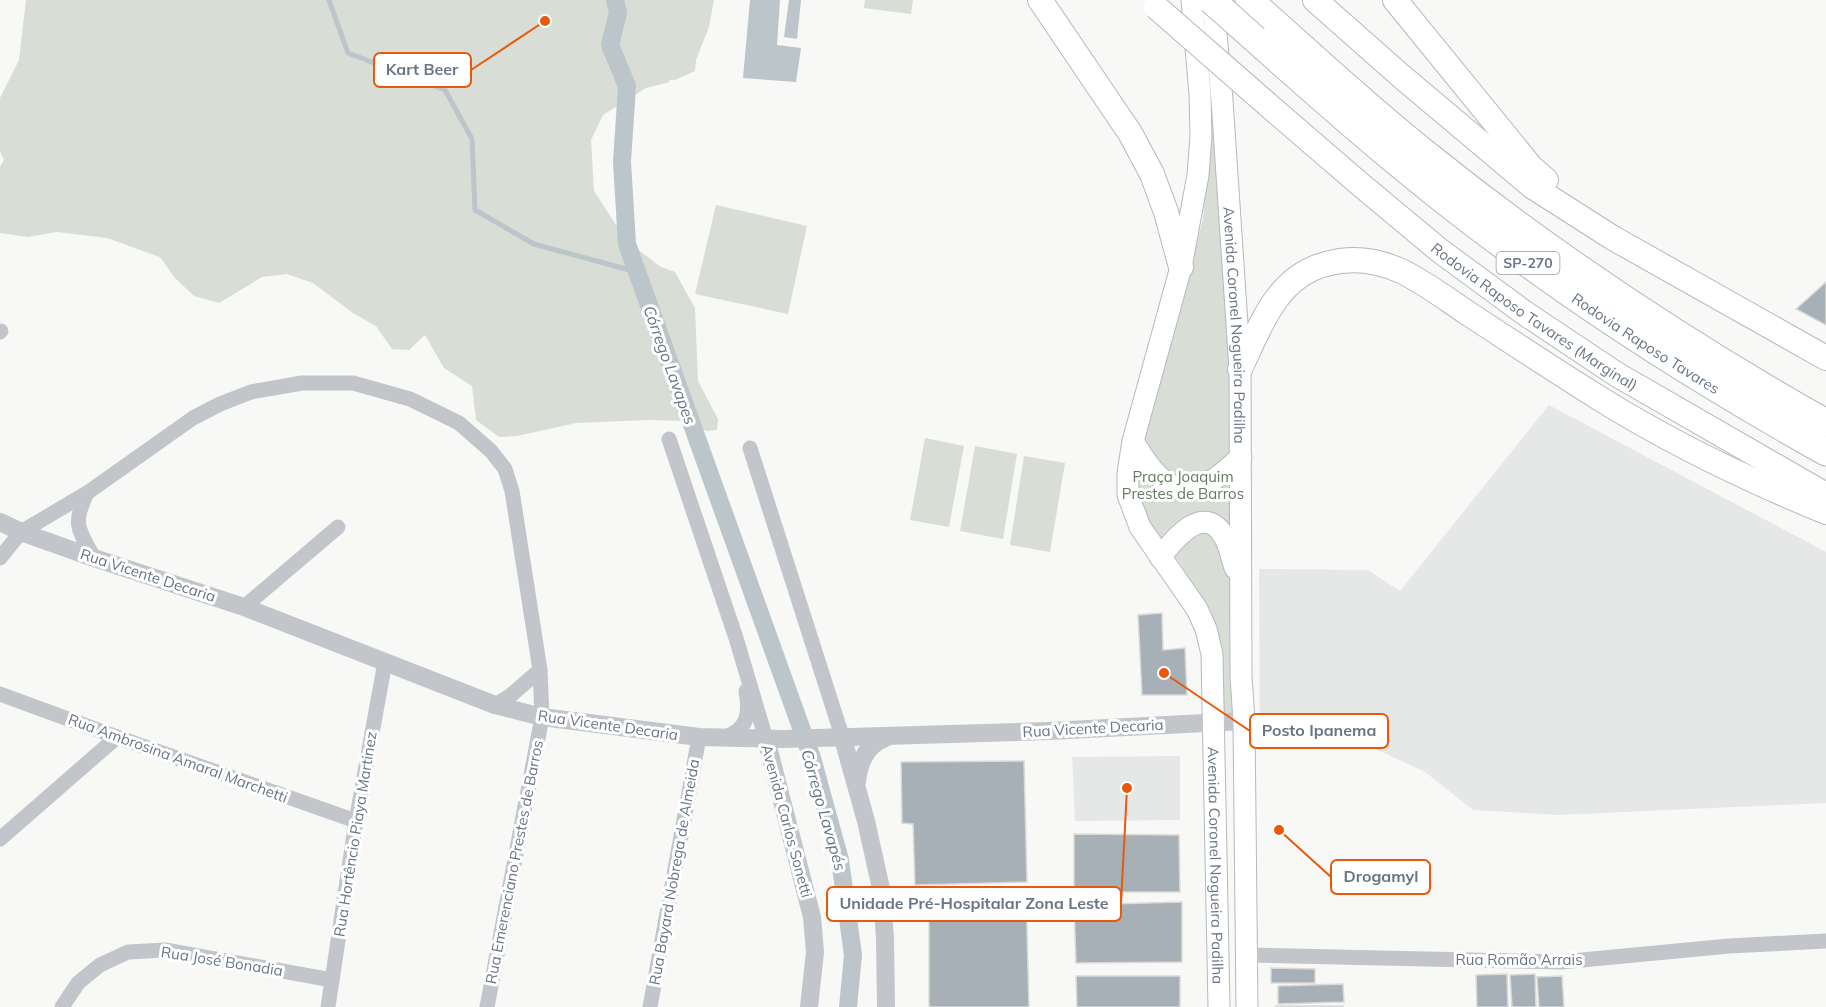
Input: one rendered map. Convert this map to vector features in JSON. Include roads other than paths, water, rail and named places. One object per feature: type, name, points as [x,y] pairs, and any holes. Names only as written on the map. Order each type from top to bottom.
[{"type":"highway","points":[[1040,0],[1130,133],[1152,174],[1166,212],[1181,267]]},
{"type":"highway","name":"Rodovia Raposo Tavares","points":[[1212,0],[1345,119],[1511,252],[1670,360],[1826,452]]},
{"type":"highway","points":[[1315,0],[1533,187],[1613,238],[1826,358]]},
{"type":"highway","points":[[1395,0],[1531,167],[1613,238]]},
{"type":"highway","name":"Rodovia Raposo Tavares (Marginal)","points":[[1153,3],[1360,185],[1439,250],[1526,314],[1616,374],[1826,495]]},
{"type":"highway","name":"Rodovia Raposo Tavares","points":[[1255,5],[1427,155],[1526,230],[1646,315],[1738,373],[1826,423]]},
{"type":"highway","points":[[1240,369],[1270,308],[1280,293],[1294,279],[1317,267],[1340,261],[1361,260],[1380,263],[1415,278],[1600,399],[1652,429],[1826,512]]},
{"type":"main road","name":"Avenida Coronel Nogueira Padilha","points":[[1192,0],[1201,136],[1198,176],[1181,267],[1132,441],[1128,495],[1140,527],[1191,600],[1206,629],[1212,654],[1219,1007]]},
{"type":"main road","name":"Avenida Coronel Nogueira Padilha","points":[[1212,0],[1222,100],[1240,369],[1241,676],[1244,721],[1247,1007]]},
{"type":"main road","points":[[1132,441],[1158,477],[1170,485],[1183,489],[1208,484],[1241,457]]},
{"type":"main road","points":[[1160,557],[1185,528],[1202,522],[1209,524],[1216,528],[1226,541],[1240,582]]},
{"type":"street","name":"Rua Emerenciano Prestes de Barros","points":[[21,532],[87,493],[193,418],[250,392],[302,383],[353,383],[410,399],[459,423],[491,451],[505,469],[512,491],[540,670],[542,717],[487,1007]]},
{"type":"street","name":"Avenida Carlos Sonetti","points":[[669,439],[736,638],[775,739],[812,917],[815,952],[809,1007]]},
{"type":"street","points":[[750,448],[836,739],[857,786],[882,893],[886,1007]]},
{"type":"street","points":[[87,493],[78,513],[79,526],[82,537],[94,558]]},
{"type":"street","name":"Rua Vicente Decaria","points":[[0,522],[21,532],[94,558],[244,606],[495,705],[542,717],[699,737],[775,739],[836,739],[1214,722]]},
{"type":"street","points":[[244,606],[338,527]]},
{"type":"street","points":[[0,558],[21,532]]},
{"type":"street","name":"Avenida Carlos Sonetti","points":[[723,738],[734,735],[742,729],[747,718],[747,700],[736,638]]},
{"type":"street","name":"Rua Hortêncio Piaya Martinez","points":[[328,1007],[356,821],[385,662]]},
{"type":"street","points":[[495,705],[510,696],[540,670]]},
{"type":"street","name":"Rua Ambrosina Amaral Marchetti","points":[[0,694],[117,738],[356,821]]},
{"type":"street","points":[[1214,722],[1244,721]]},
{"type":"street","name":"Rua Bayard Nobrega de Almeida","points":[[650,1007],[699,737]]},
{"type":"street","points":[[857,786],[861,758],[878,740],[887,737]]},
{"type":"street","points":[[0,838],[117,738]]},
{"type":"street","name":"Rua Romão Arrais","points":[[1246,955],[1561,962],[1729,946],[1826,941]]},
{"type":"street","name":"Rua José Bonadia","points":[[62,1007],[78,983],[100,965],[128,952],[165,950],[332,980]]},
{"type":"waterway","points":[[329,0],[348,53],[445,90],[472,139],[475,210],[534,244],[637,272]]},
{"type":"waterway","name":"Córrego Lavapes","points":[[615,0],[618,13],[610,45],[627,86],[622,162],[627,244],[812,758],[840,860],[853,955],[848,1007]]},
{"type":"place","name":"Kart Beer","points":[[545,21]]},
{"type":"place","name":"Posto Ipanema","points":[[1164,673]]},
{"type":"place","name":"Unidade Pré-Hospitalar Zona Leste","points":[[1127,788]]},
{"type":"place","name":"Drogamyl","points":[[1279,830]]},
{"type":"park label","name":"Praça Joaquim Prestes de Barros","points":[[1183,484]]},
{"type":"water label","name":"Córrego Lavapés","points":[[824,810]]}]
